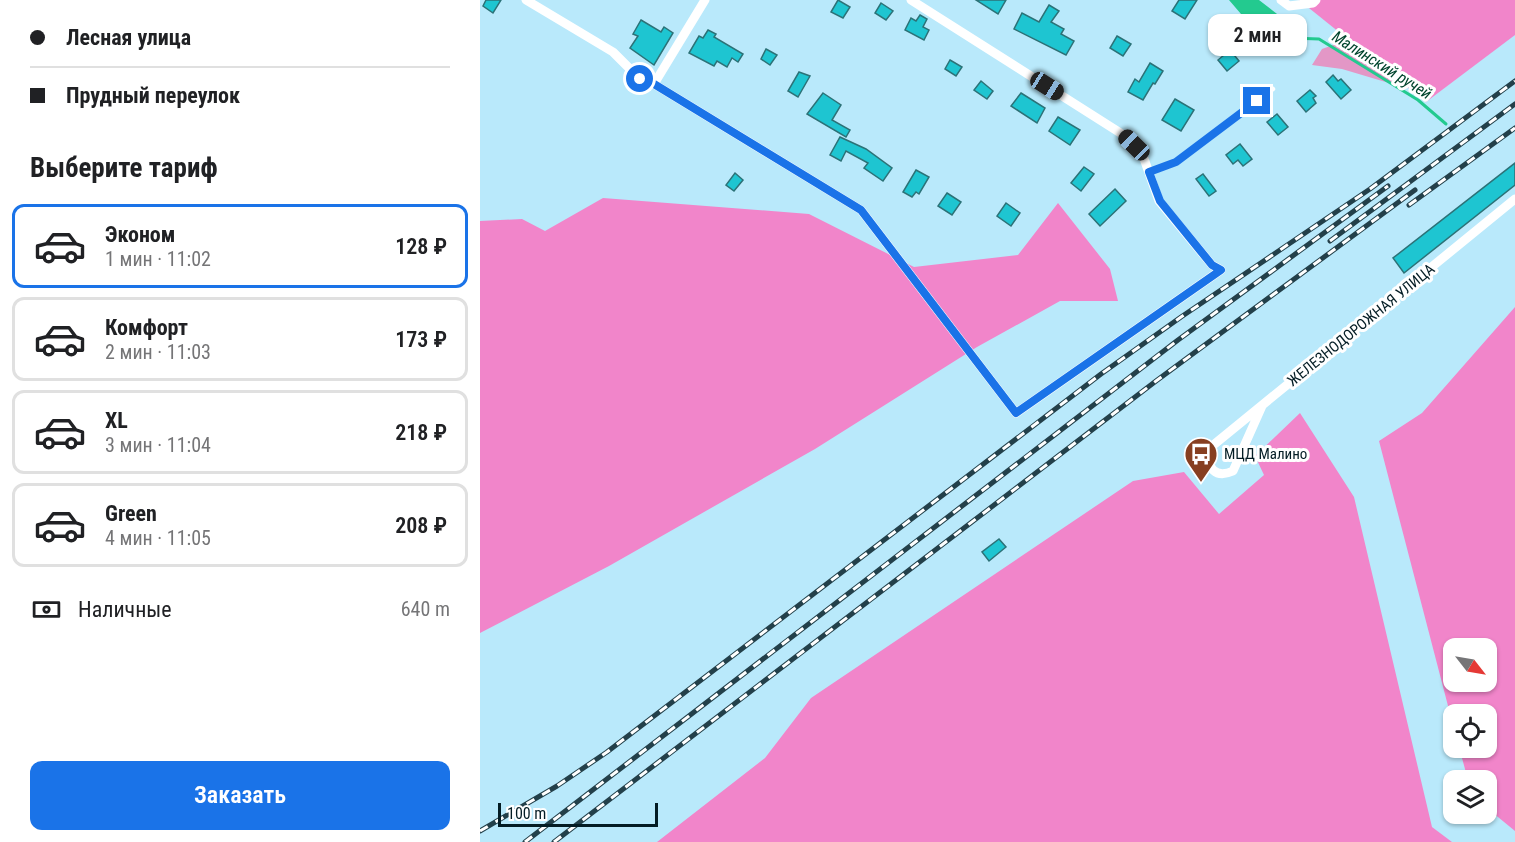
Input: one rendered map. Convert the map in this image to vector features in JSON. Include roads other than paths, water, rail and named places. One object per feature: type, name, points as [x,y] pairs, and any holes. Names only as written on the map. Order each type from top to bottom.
[{"type":"street","points":[[526,0],[613,52],[640,79],[654,84],[861,210],[1016,413],[1221,270],[1212,265],[1160,201],[1142,153],[1122,134],[911,0]]},
{"type":"street","points":[[654,84],[705,0]]},
{"type":"street","points":[[1281,0],[1289,6],[1313,3],[1316,0]]},
{"type":"street","name":"ЖЕЛЕЗНОДОРОЖНАЯ УЛИЦА","points":[[1262,406],[1233,471],[1219,474],[1207,463],[1206,451],[1515,199]]},
{"type":"lane","points":[[1149,172],[1176,162],[1273,89]]},
{"type":"waterway","name":"Малинский ручей","points":[[1291,38],[1319,39],[1418,100],[1446,124]]},
{"type":"railway","points":[[480,831],[557,786],[607,752],[1101,374],[1370,189],[1515,81]]},
{"type":"railway","points":[[1330,241],[1515,104]]},
{"type":"railway","points":[[1409,205],[1515,128]]},
{"type":"railway","points":[[525,842],[1178,340],[1388,186]]},
{"type":"railway","points":[[554,842],[1156,381],[1415,190]]},
{"type":"place","name":"МЦД Малино","points":[[1201,483]]}]
